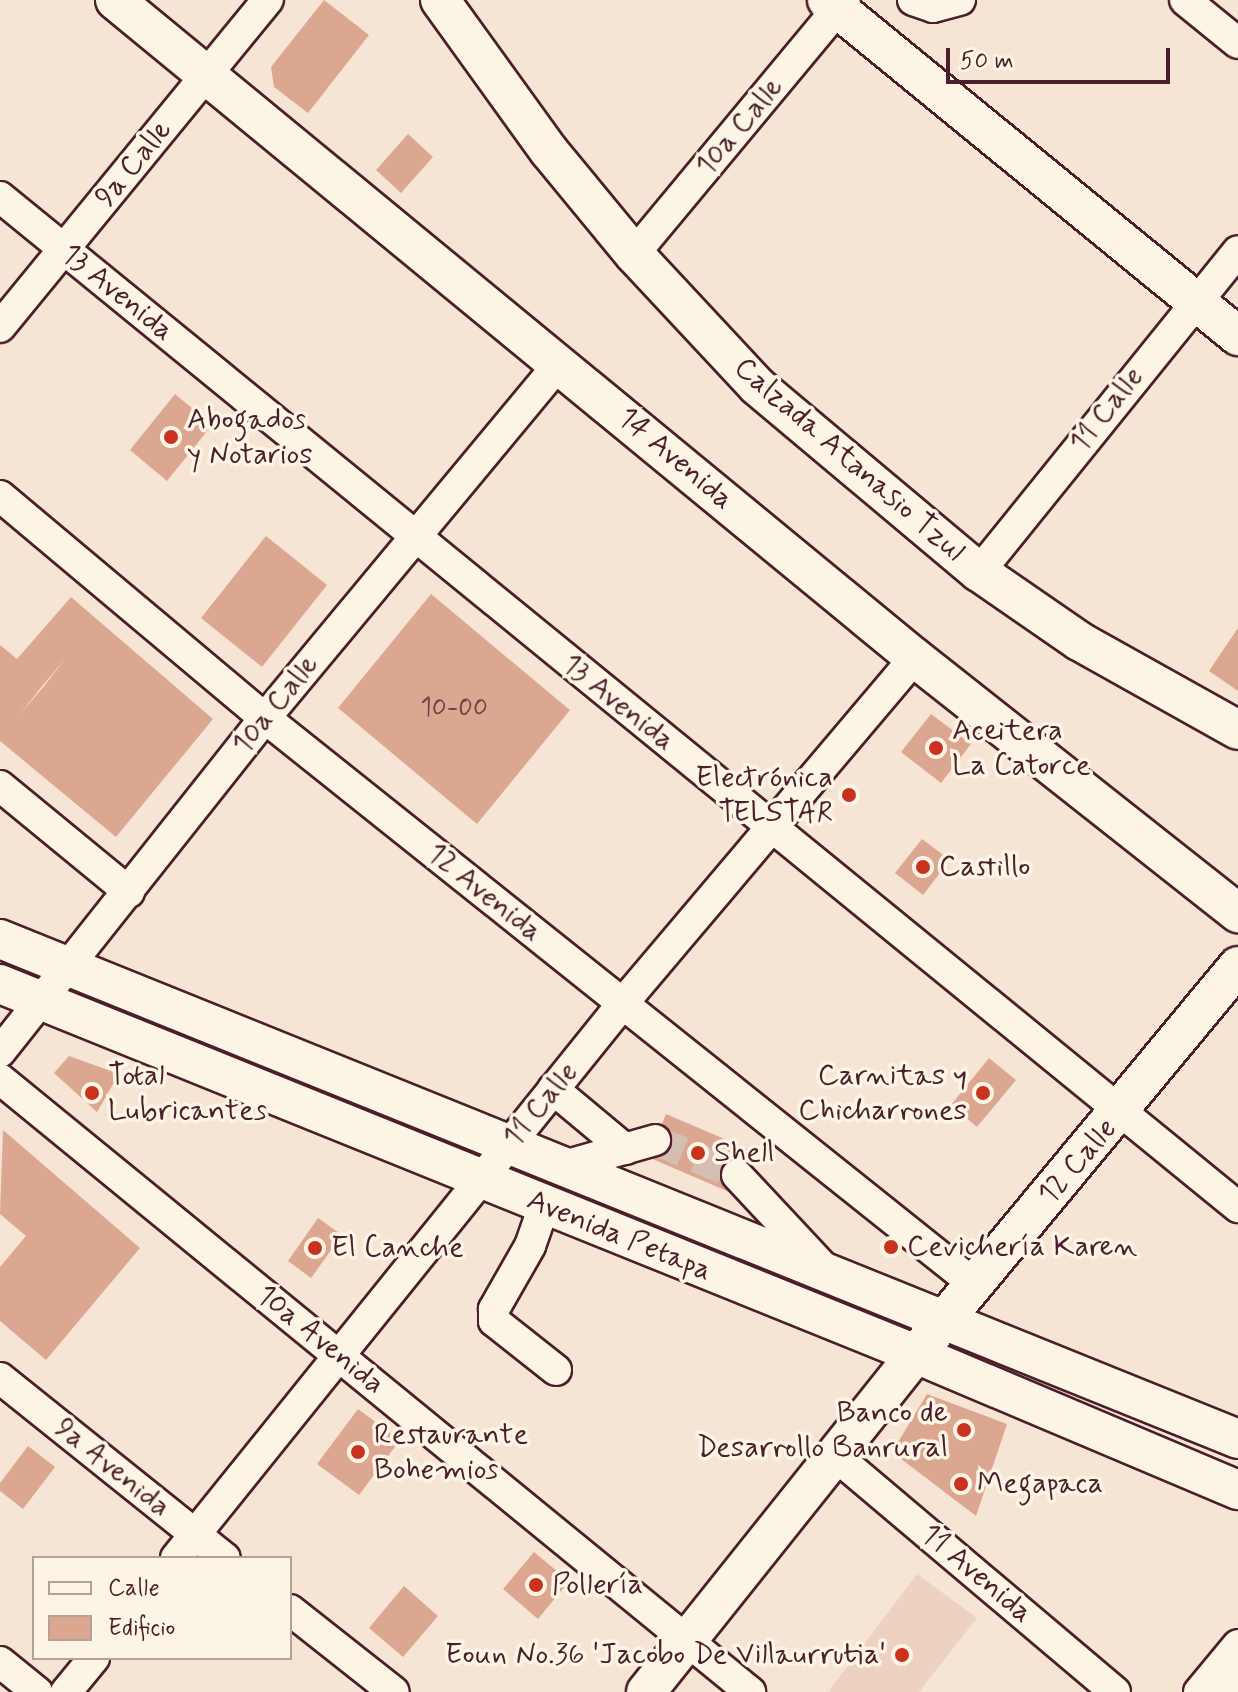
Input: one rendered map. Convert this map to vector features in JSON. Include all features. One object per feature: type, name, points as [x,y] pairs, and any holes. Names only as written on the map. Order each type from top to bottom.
[{"type":"main road","name":"14 Avenida","points":[[115,0],[915,658],[1238,913]]},
{"type":"main road","name":"Calzada Atanasio Tzul","points":[[440,0],[480,61],[634,254],[757,386],[979,572],[1079,641],[1238,730]]},
{"type":"main road","points":[[836,3],[1238,336]]},
{"type":"main road","name":"Avenida Petapa","points":[[0,939],[557,1168],[826,1271],[1238,1439]]},
{"type":"main road","name":"12 Calle","points":[[646,1692],[837,1457],[916,1354],[1121,1113],[1238,966]]},
{"type":"main road","name":"Avenida Petapa","points":[[0,984],[916,1354],[1238,1490]]},
{"type":"main road","points":[[1231,1692],[1238,1684]]},
{"type":"street","name":"9a Calle","points":[[0,327],[268,0]]},
{"type":"street","points":[[913,0],[933,7],[960,0]]},
{"type":"street","points":[[1185,0],[1238,43]]},
{"type":"street","name":"10a Calle","points":[[634,254],[836,3]]},
{"type":"street","name":"13 Avenida","points":[[0,197],[1238,1207]]},
{"type":"street","name":"11 Calle","points":[[979,572],[1194,301],[1238,251]]},
{"type":"street","name":"10a Calle","points":[[0,1052],[44,1001],[265,718],[560,363]]},
{"type":"street","name":"12 Avenida","points":[[0,496],[265,718],[974,1284]]},
{"type":"street","name":"11 Calle","points":[[178,1556],[483,1181],[507,1146],[623,1003],[774,830],[915,658]]},
{"type":"street","points":[[0,786],[129,892]]},
{"type":"street","name":"10a Avenida","points":[[0,1079],[750,1692]]},
{"type":"street","points":[[553,1089],[625,1149]]},
{"type":"street","points":[[557,1168],[655,1140]]},
{"type":"street","points":[[737,1175],[826,1271]]},
{"type":"street","points":[[544,1206],[530,1246],[494,1309],[494,1321],[556,1370]]},
{"type":"street","name":"9a Avenida","points":[[0,1378],[222,1556]]},
{"type":"street","name":"11 Avenida","points":[[837,1457],[1115,1692]]},
{"type":"street","points":[[292,1612],[394,1692]]},
{"type":"street","points":[[1199,1692],[1238,1645]]},
{"type":"street","points":[[66,1692],[92,1660]]},
{"type":"street","points":[[0,1662],[37,1692]]},
{"type":"shaded area","name":"Eoun No.36 'Jacobo De Villaurrutia'","points":[[917,1574],[977,1618],[919,1692],[828,1692]]},
{"type":"building","points":[[324,0],[369,35],[308,113],[274,87],[271,67]]},
{"type":"building","points":[[408,134],[433,157],[401,193],[376,170]]},
{"type":"building","name":"Abogados y Notarios","points":[[175,394],[212,425],[167,481],[130,450]]},
{"type":"building","points":[[266,536],[327,585],[262,667],[201,618]]},
{"type":"building","points":[[431,594],[570,710],[477,824],[338,708]]},
{"type":"building","points":[[71,597],[213,719],[116,837],[0,741],[0,645],[17,659]]},
{"type":"building","points":[[1238,628],[1238,691],[1209,671]]},
{"type":"building","name":"Aceitera La Catorce","points":[[931,714],[971,744],[941,783],[901,752]]},
{"type":"building","name":"Castillo","points":[[922,839],[950,860],[923,895],[895,873]]},
{"type":"building","name":"Total Lubricantes","points":[[69,1056],[119,1074],[97,1112],[54,1073]]},
{"type":"building","name":"Carnitas y Chicharrones","points":[[989,1058],[1016,1080],[977,1127],[951,1105]]},
{"type":"building","name":"Shell","points":[[666,1114],[748,1149],[729,1192],[648,1157]]},
{"type":"building","points":[[3,1130],[140,1248],[46,1360],[0,1321],[0,1267],[26,1236],[0,1214]]},
{"type":"building","name":"El Canche","points":[[318,1218],[342,1235],[311,1278],[288,1261]]},
{"type":"building","name":"Megapaca","points":[[927,1394],[1007,1424],[976,1516],[892,1452]]},
{"type":"building","name":"Restaurante Bohemios","points":[[358,1409],[400,1440],[359,1495],[317,1464]]},
{"type":"building","points":[[28,1446],[55,1467],[23,1509],[0,1491],[0,1483]]},
{"type":"building","name":"Pollería","points":[[534,1552],[569,1581],[538,1619],[503,1589]]},
{"type":"building","points":[[404,1586],[438,1616],[403,1657],[369,1628]]},
{"type":"tunnel","points":[[655,1140],[737,1175]]},
{"type":"place","name":"Abogados y Notarios","points":[[171,437]]},
{"type":"place","name":"Aceitera La Catorce","points":[[936,748]]},
{"type":"place","name":"Electrónica TELSTAR","points":[[849,795]]},
{"type":"place","name":"Castillo","points":[[923,867]]},
{"type":"place","name":"Total Lubricantes","points":[[92,1093]]},
{"type":"place","name":"Carnitas y Chicharrones","points":[[983,1093]]},
{"type":"place","name":"Shell","points":[[698,1153]]},
{"type":"place","name":"Cevichería Karen","points":[[891,1247]]},
{"type":"place","name":"El Canche","points":[[315,1248]]},
{"type":"place","name":"Banco de Desarrollo Banrural","points":[[964,1430]]},
{"type":"place","name":"Restaurante Bohemios","points":[[358,1452]]},
{"type":"place","name":"Megapaca","points":[[961,1484]]},
{"type":"place","name":"Pollería","points":[[536,1585]]},
{"type":"place","name":"Eoun No.36 'Jacobo De Villaurrutia'","points":[[902,1655]]}]
